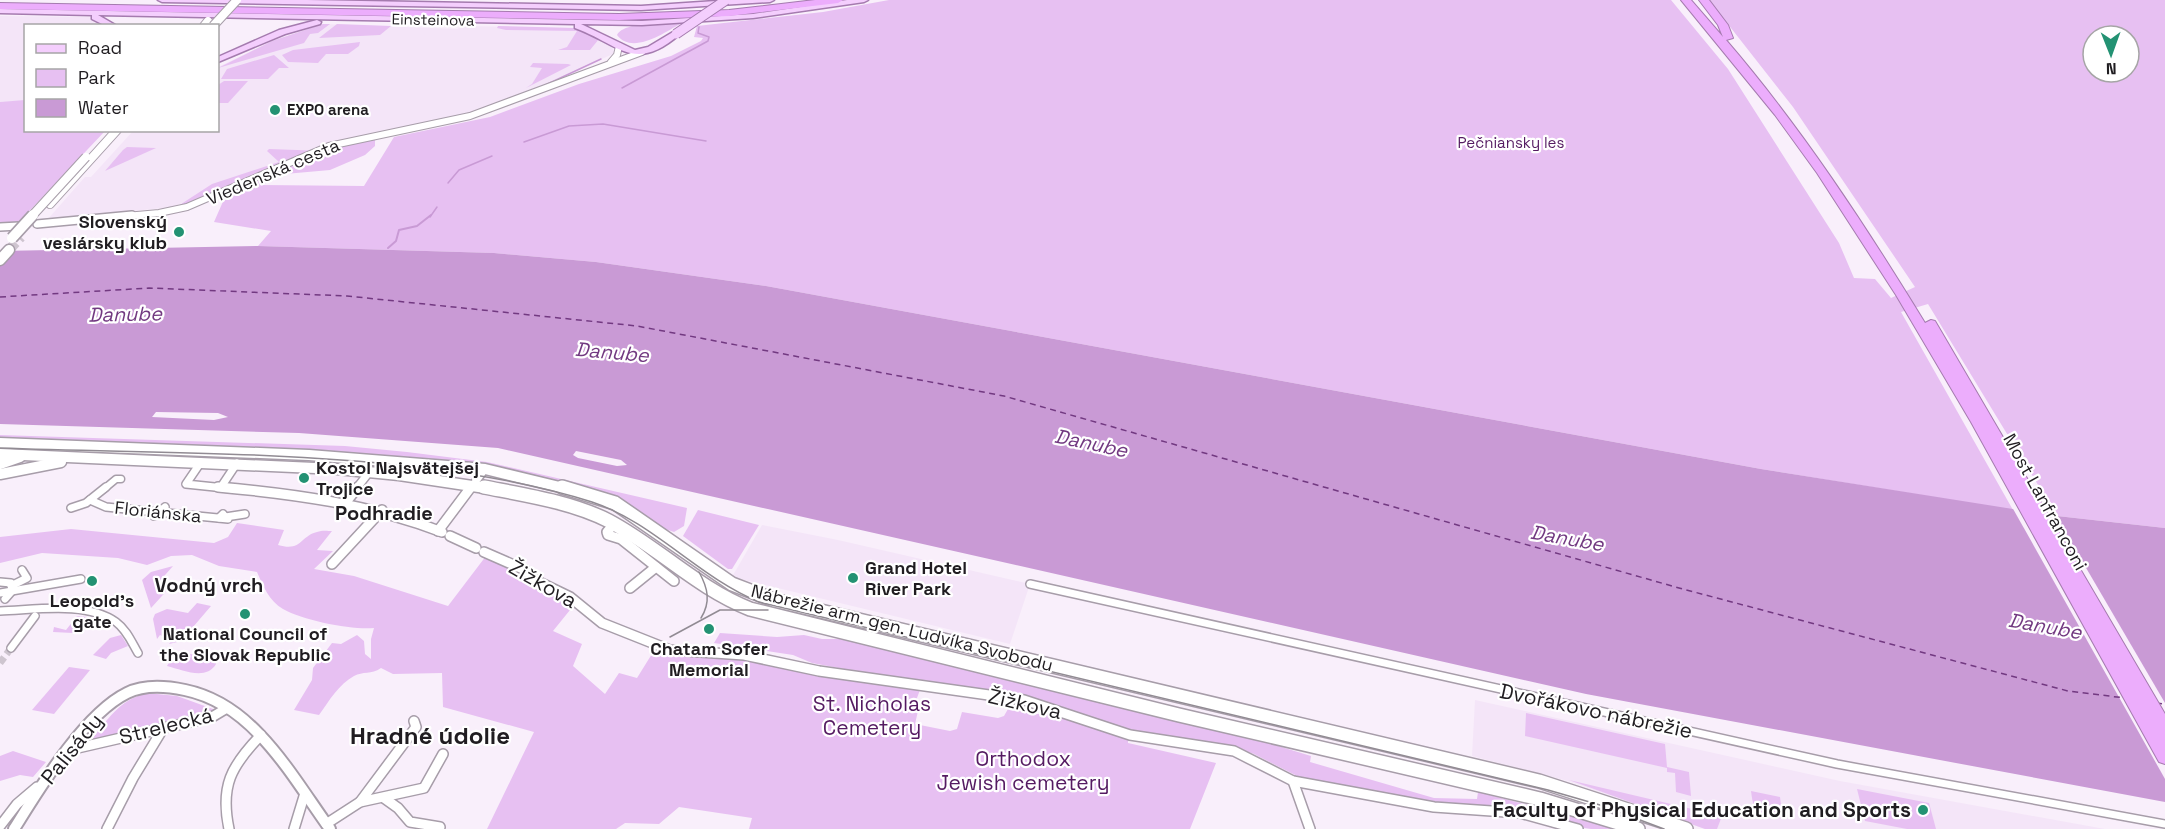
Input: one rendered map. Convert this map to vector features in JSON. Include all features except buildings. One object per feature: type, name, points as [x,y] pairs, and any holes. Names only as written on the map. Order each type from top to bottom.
[{"type":"highway","points":[[0,4],[620,13],[730,9],[812,0]]},
{"type":"highway","points":[[0,4],[619,18],[729,13],[838,0]]},
{"type":"highway","points":[[1680,0],[1726,40]]},
{"type":"highway","points":[[1686,0],[1726,40]]},
{"type":"highway","points":[[1695,0],[1805,136],[1891,268]]},
{"type":"highway","points":[[1704,0],[1723,25],[1726,40]]},
{"type":"highway","name":"Most Lanfranconi","points":[[1891,268],[1968,386],[2165,730]]},
{"type":"highway","name":"Most Lanfranconi","points":[[1891,268],[2165,756]]},
{"type":"main road","name":"Einsteinova","points":[[162,0],[641,8],[770,0]]},
{"type":"main road","points":[[191,0],[197,1]]},
{"type":"main road","points":[[206,24],[227,0]]},
{"type":"main road","points":[[215,24],[237,0]]},
{"type":"main road","points":[[285,2],[305,0]]},
{"type":"main road","points":[[349,0],[362,4]]},
{"type":"main road","points":[[641,8],[677,0]]},
{"type":"main road","name":"Viedenská cesta","points":[[636,53],[673,33],[719,0]]},
{"type":"main road","name":"Viedenská cesta","points":[[636,53],[726,0]]},
{"type":"main road","name":"Einsteinova","points":[[0,11],[642,23],[753,16],[864,0]]},
{"type":"main road","points":[[67,13],[90,15],[109,24]]},
{"type":"main road","points":[[126,23],[156,14]]},
{"type":"main road","points":[[219,52],[234,50],[279,31],[284,27],[285,21],[276,17]]},
{"type":"main road","points":[[219,60],[291,28],[345,18]]},
{"type":"main road","points":[[560,22],[588,28],[636,53]]},
{"type":"main road","points":[[623,45],[615,37],[617,31],[642,23]]},
{"type":"main road","points":[[623,45],[653,42]]},
{"type":"main road","points":[[90,157],[109,132]]},
{"type":"main road","points":[[16,237],[115,132]]},
{"type":"main road","name":"Nábrežie arm. gen. Ludvíka Svobodu","points":[[0,443],[25,450],[86,460],[237,463],[370,471],[474,484],[564,504],[615,523],[701,585],[735,604],[1179,715],[1540,799],[1638,829]]},
{"type":"main road","name":"Nábrežie arm. gen. Ludvíka Svobodu","points":[[0,454],[54,445],[309,455],[485,469],[574,490],[615,503],[732,584],[774,600],[1539,781],[1678,828]]},
{"type":"main road","points":[[0,464],[25,450]]},
{"type":"main road","points":[[0,472],[22,462],[25,450]]},
{"type":"main road","points":[[0,472],[86,460]]},
{"type":"street","points":[[610,62],[623,45]]},
{"type":"street","name":"Viedenská cesta","points":[[540,92],[636,53]]},
{"type":"street","name":"Viedenská cesta","points":[[37,224],[181,209],[329,146],[470,116],[540,92],[636,53]]},
{"type":"street","points":[[0,227],[19,226]]},
{"type":"street","name":"Žižkova","points":[[201,462],[186,484],[346,502],[382,510],[443,533],[525,570],[539,582],[570,597],[602,623],[670,650],[744,655],[819,671],[1024,700],[1130,735],[1234,751],[1293,781],[1434,807],[1520,813],[1578,829]]},
{"type":"street","points":[[221,487],[237,463]]},
{"type":"street","points":[[443,533],[485,469]]},
{"type":"street","points":[[346,502],[370,471]]},
{"type":"street","points":[[71,508],[90,500],[116,479],[121,480]]},
{"type":"street","points":[[564,504],[574,490]]},
{"type":"street","name":"Floriánska","points":[[90,500],[105,507],[156,514],[223,517],[245,514]]},
{"type":"street","points":[[156,514],[165,507]]},
{"type":"street","points":[[332,564],[382,510]]},
{"type":"street","points":[[615,523],[607,532],[608,535],[621,539],[674,581]]},
{"type":"street","points":[[630,588],[656,567]]},
{"type":"street","points":[[3,596],[27,578],[22,570]]},
{"type":"street","points":[[12,588],[81,579]]},
{"type":"street","points":[[0,582],[11,583],[12,588]]},
{"type":"street","name":"Dvořákovo nábrežie","points":[[1030,584],[1837,764],[2165,824]]},
{"type":"street","points":[[0,611],[35,616],[107,615],[118,622],[138,653]]},
{"type":"street","points":[[0,617],[10,611]]},
{"type":"street","points":[[11,648],[35,616]]},
{"type":"street","name":"Palisády","points":[[14,829],[45,781],[69,750],[107,706],[121,696],[146,687],[171,687],[198,693],[227,708]]},
{"type":"street","points":[[1179,715],[1184,697]]},
{"type":"street","points":[[227,708],[261,735],[328,827],[360,802],[416,727],[414,721]]},
{"type":"street","name":"Strelecká","points":[[69,750],[212,717],[227,708]]},
{"type":"street","points":[[107,829],[133,778],[164,727]]},
{"type":"street","points":[[229,829],[224,799],[228,780],[237,759],[261,735]]},
{"type":"street","points":[[360,802],[424,788],[442,754]]},
{"type":"street","points":[[0,826],[17,804],[45,781]]},
{"type":"street","points":[[1293,781],[1310,829]]},
{"type":"street","points":[[294,829],[305,793]]},
{"type":"street","points":[[384,798],[398,808],[410,822],[440,827]]},
{"type":"shaded area","points":[[0,16],[89,17],[106,24],[24,24],[24,101],[0,102]]},
{"type":"shaded area","points":[[323,24],[458,29],[460,26],[575,28],[611,46],[614,51],[613,54],[548,83],[476,111],[449,120],[441,119],[411,128],[358,136],[172,207],[47,220],[85,177],[91,177],[132,132],[219,132],[219,67],[272,41]]},
{"type":"shaded area","points":[[762,525],[1030,584],[1010,644],[732,577]]},
{"type":"shaded area","points":[[1475,700],[1840,781],[2105,829],[1705,829],[1568,781],[1472,756]]},
{"type":"green space","name":"Pečniansky les","points":[[889,0],[1671,0],[1728,69],[1839,243],[1854,278],[1875,279],[1891,298],[1915,287],[1793,107],[1709,0],[2165,0],[2165,528],[2057,516],[1928,304],[1901,312],[2013,510],[1761,469],[766,286],[596,262],[494,253],[258,246],[271,231],[214,222],[225,197],[222,192],[175,208],[212,184],[279,162],[267,151],[269,149],[325,151],[375,139],[375,146],[365,155],[330,170],[285,174],[262,185],[364,186],[394,137],[490,117],[579,84],[671,56],[701,41],[703,38],[694,37],[697,26],[823,12]]},
{"type":"green space","points":[[323,24],[330,24],[318,33],[310,34],[304,43],[219,68],[272,41]]},
{"type":"green space","points":[[337,24],[391,26],[380,35],[319,38]]},
{"type":"green space","points":[[680,24],[657,37],[639,43],[623,41],[617,35],[628,27],[636,25]]},
{"type":"green space","points":[[498,26],[575,28],[599,39],[590,50],[558,50],[567,47],[577,31],[506,30],[497,28]]},
{"type":"green space","points":[[360,42],[359,46],[348,54],[326,54],[318,63],[288,62],[282,55],[293,50]]},
{"type":"green space","points":[[274,55],[289,68],[279,68],[268,79],[221,79],[227,69]]},
{"type":"green space","points":[[533,63],[571,65],[526,88],[532,84],[542,68],[530,67]]},
{"type":"green space","points":[[224,81],[248,81],[228,103],[219,103],[219,84]]},
{"type":"green space","points":[[24,100],[24,132],[104,132],[17,224],[0,226],[0,102]]},
{"type":"green space","points":[[127,147],[156,148],[105,171],[123,150]]},
{"type":"green space","points":[[0,435],[345,446],[407,452],[487,462],[687,508],[684,526],[674,532],[662,528],[620,500],[483,467],[0,439]]},
{"type":"green space","points":[[698,510],[759,525],[732,569],[728,569],[683,536]]},
{"type":"green space","points":[[237,523],[284,530],[278,545],[286,547],[296,545],[311,534],[332,531],[317,550],[333,551],[314,569],[354,576],[448,606],[486,556],[568,600],[563,606],[570,610],[553,631],[582,644],[573,666],[605,694],[619,673],[637,678],[655,649],[682,656],[728,656],[820,676],[921,687],[913,709],[918,711],[915,724],[950,731],[957,729],[962,712],[998,718],[1004,716],[1008,709],[1000,707],[1000,704],[1035,714],[1050,714],[1128,740],[1128,743],[1216,763],[1190,829],[749,829],[752,818],[679,807],[659,824],[625,823],[616,829],[487,829],[534,732],[443,707],[442,673],[393,674],[381,668],[349,679],[319,715],[294,710],[312,680],[313,668],[332,643],[341,644],[357,635],[364,641],[365,654],[371,659],[371,639],[374,628],[353,628],[328,624],[292,613],[274,602],[257,572],[219,566],[192,555],[171,556],[147,565],[118,558],[42,553],[0,563],[0,537],[71,529],[214,543],[228,537]]},
{"type":"green space","points":[[173,566],[158,583],[171,586],[151,608],[142,580],[151,572]]},
{"type":"green space","points":[[197,603],[211,606],[181,641],[169,644],[172,640],[160,635],[157,639],[153,619],[155,614],[167,609],[188,613]]},
{"type":"green space","points":[[77,616],[98,618],[110,624],[73,633],[53,632],[54,627],[66,630]]},
{"type":"green space","points":[[720,633],[777,637],[804,635],[822,639],[840,639],[1239,734],[1311,756],[1310,762],[1434,798],[1477,799],[1478,792],[1621,829],[1591,829],[1429,803],[1301,778],[1254,754],[1231,746],[1133,731],[1021,695],[876,675],[812,663],[793,655],[714,643]]},
{"type":"green space","points":[[121,635],[128,646],[111,653],[106,659],[93,655],[110,638]]},
{"type":"green space","points":[[183,652],[214,660],[216,664],[212,669],[200,673],[167,666],[173,656]]},
{"type":"green space","points":[[69,667],[90,670],[54,714],[32,710]]},
{"type":"green space","points":[[147,693],[177,696],[213,709],[211,714],[90,742],[121,706]]},
{"type":"green space","points":[[1526,713],[1665,744],[1667,767],[1689,772],[1691,796],[1676,792],[1675,773],[1667,772],[1667,768],[1525,736]]},
{"type":"green space","points":[[13,751],[46,762],[33,777],[20,775],[0,781],[0,756]]},
{"type":"green space","points":[[1569,780],[1722,816],[1717,829],[1705,829]]},
{"type":"green space","points":[[1857,789],[1929,803],[1936,829],[1907,829],[1865,821]]},
{"type":"green space","points":[[1751,791],[1780,797],[1783,819],[1756,810]]},
{"type":"water","name":"Danube","points":[[258,246],[494,253],[596,262],[766,286],[1761,469],[2057,516],[2165,528],[2165,802],[1586,694],[498,448],[299,433],[0,424],[0,251]]},
{"type":"pier","points":[[156,412],[218,413],[228,417],[214,420],[152,417]]},
{"type":"pier","points":[[576,451],[621,460],[627,465],[617,466],[578,458],[573,455]]},
{"type":"pier","points":[[2012,507],[2054,513],[2165,703],[2165,779]]},
{"type":"waterway","points":[[622,88],[708,41],[709,37],[698,33],[699,27]]},
{"type":"waterway","points":[[541,87],[601,59]]},
{"type":"waterway","points":[[524,142],[569,126],[603,124],[706,141]]},
{"type":"waterway","points":[[448,183],[459,170],[492,156]]},
{"type":"waterway","points":[[430,217],[437,207]]},
{"type":"waterway","points":[[388,248],[396,241],[399,230],[417,226],[431,215]]},
{"type":"ferry route","points":[[0,297],[149,288],[347,296],[637,326],[1004,396],[1679,588],[2068,691],[2125,698]]},
{"type":"ferry route","points":[[2156,703],[2165,704]]},
{"type":"tunnel","points":[[9,250],[21,237]]},
{"type":"tunnel","points":[[0,663],[11,648]]},
{"type":"tram line","points":[[0,448],[204,453],[358,461],[478,475],[524,484],[570,495],[614,511],[656,536],[716,579],[759,602],[1548,790],[1600,805],[1664,829]]},
{"type":"tram line","points":[[699,572],[707,595],[706,606],[701,618]]},
{"type":"tram line","points":[[670,637],[720,610],[768,610]]},
{"type":"place","name":"EXPO arena","points":[[275,110]]},
{"type":"place","name":"Slovenský veslársky klub","points":[[179,232]]},
{"type":"place","name":"Kostol Najsvätejšej Trojice","points":[[304,478]]},
{"type":"place","name":"Grand Hotel River Park","points":[[853,578]]},
{"type":"place","name":"Leopold's gate","points":[[92,581]]},
{"type":"place","name":"National Council of the Slovak Republic","points":[[245,614]]},
{"type":"place","name":"Chatam Sofer Memorial","points":[[709,629]]},
{"type":"place","name":"Faculty of Physical Education and Sports","points":[[1923,810]]},
{"type":"district","name":"Podhradie","points":[[384,513]]},
{"type":"district","name":"Vodný vrch","points":[[209,585]]},
{"type":"district","name":"Hradné údolie","points":[[430,736]]},
{"type":"park label","name":"St. Nicholas Cemetery","points":[[872,716]]},
{"type":"park label","name":"Orthodox Jewish cemetery","points":[[1023,771]]}]
